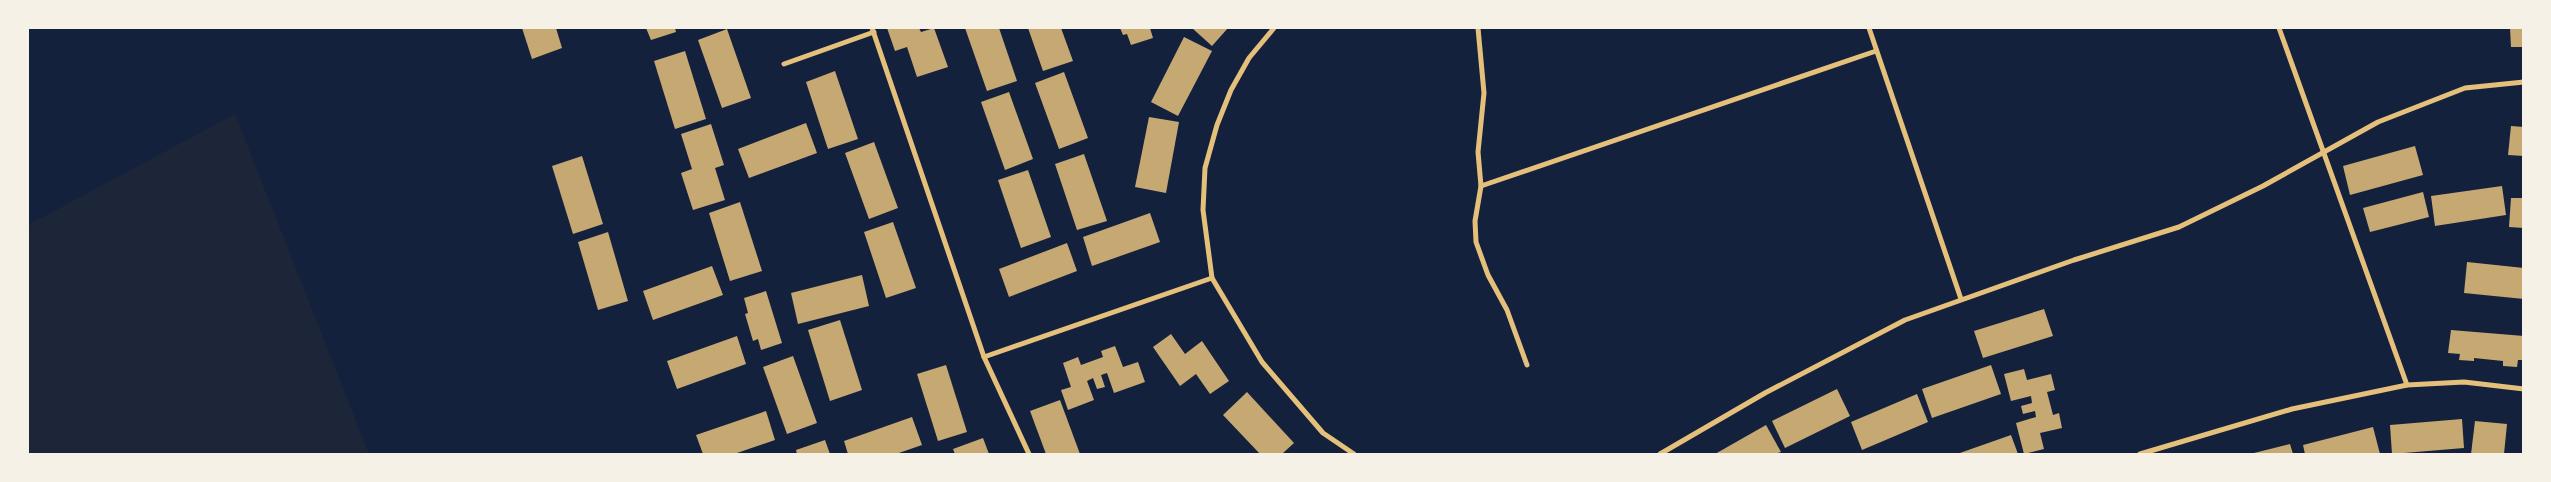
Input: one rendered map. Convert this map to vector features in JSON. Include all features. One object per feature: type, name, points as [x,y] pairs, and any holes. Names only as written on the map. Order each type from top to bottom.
[{"type":"street","points":[[1274,28],[1249,58],[1231,90],[1217,125],[1205,168],[1202,210],[1212,278],[1262,362],[1323,432],[1354,454]]},
{"type":"street","points":[[1478,28],[1484,93],[1478,152],[1481,186],[1475,221],[1476,242],[1488,274],[1507,310],[1527,365]]},
{"type":"street","points":[[1869,28],[1961,299]]},
{"type":"street","points":[[2279,28],[2407,386]]},
{"type":"street","points":[[784,64],[873,30],[984,356],[1030,454]]},
{"type":"street","points":[[1481,186],[1876,51]]},
{"type":"street","points":[[1660,454],[1765,393],[1905,320],[2074,260],[2179,228],[2324,153],[2378,122],[2465,88],[2524,82]]},
{"type":"street","points":[[984,356],[1212,278]]},
{"type":"street","points":[[2140,454],[2292,409],[2407,386],[2464,382],[2524,389]]},
{"type":"shaded area","points":[[235,114],[369,454],[28,454],[28,225]]},
{"type":"building","points":[[522,28],[556,28],[562,48],[532,59]]},
{"type":"building","points":[[646,28],[675,28],[676,32],[651,40]]},
{"type":"building","points":[[887,28],[919,28],[921,32],[934,28],[948,67],[917,77],[907,47],[895,51]]},
{"type":"building","points":[[965,28],[999,28],[1017,81],[987,91]]},
{"type":"building","points":[[1028,28],[1061,28],[1073,61],[1043,71]]},
{"type":"building","points":[[1120,28],[1150,28],[1153,38],[1131,45],[1127,34],[1123,35]]},
{"type":"building","points":[[1192,28],[1228,28],[1212,46]]},
{"type":"building","points":[[2510,28],[2524,28],[2524,47],[2511,47]]},
{"type":"building","points":[[727,29],[751,98],[722,108],[698,40]]},
{"type":"building","points":[[1184,37],[1212,51],[1178,116],[1151,102]]},
{"type":"building","points":[[685,51],[706,119],[675,129],[654,61]]},
{"type":"building","points":[[835,71],[858,139],[828,149],[806,82]]},
{"type":"building","points":[[1064,72],[1088,138],[1059,149],[1035,83]]},
{"type":"building","points":[[1009,92],[1033,159],[1005,170],[981,102]]},
{"type":"building","points":[[1149,117],[1179,122],[1166,193],[1135,187]]},
{"type":"building","points":[[806,123],[817,153],[749,178],[738,149]]},
{"type":"building","points":[[711,124],[724,165],[715,168],[725,200],[693,210],[681,173],[692,169],[681,134]]},
{"type":"building","points":[[2511,126],[2524,127],[2524,156],[2508,155]]},
{"type":"building","points":[[874,142],[898,208],[869,219],[845,153]]},
{"type":"building","points":[[2415,146],[2423,175],[2350,195],[2343,166]]},
{"type":"building","points":[[1084,154],[1107,221],[1077,230],[1055,164]]},
{"type":"building","points":[[582,156],[603,224],[573,234],[552,166]]},
{"type":"building","points":[[1028,170],[1051,237],[1021,248],[998,180]]},
{"type":"building","points":[[2502,186],[2506,215],[2435,226],[2431,196]]},
{"type":"building","points":[[2423,192],[2429,217],[2370,232],[2363,208]]},
{"type":"building","points":[[2511,198],[2524,198],[2524,228],[2509,227]]},
{"type":"building","points":[[740,202],[762,271],[730,281],[709,213]]},
{"type":"building","points":[[1150,213],[1160,242],[1092,266],[1083,237]]},
{"type":"building","points":[[893,222],[916,288],[886,298],[864,232]]},
{"type":"building","points":[[608,232],[628,301],[598,310],[578,242]]},
{"type":"building","points":[[1067,243],[1077,271],[1009,297],[999,269]]},
{"type":"building","points":[[2467,262],[2524,268],[2524,299],[2464,293]]},
{"type":"building","points":[[712,266],[723,295],[653,320],[643,291]]},
{"type":"building","points":[[862,275],[869,306],[798,324],[791,293]]},
{"type":"building","points":[[766,291],[782,343],[761,350],[758,339],[753,341],[745,314],[748,313],[744,298]]},
{"type":"building","points":[[2044,309],[2053,336],[1983,358],[1974,331]]},
{"type":"building","points":[[840,320],[862,390],[830,401],[808,330]]},
{"type":"building","points":[[2451,330],[2524,336],[2524,360],[2518,360],[2517,367],[2503,366],[2503,361],[2474,358],[2474,361],[2459,360],[2460,354],[2448,353]]},
{"type":"building","points":[[1171,334],[1185,354],[1202,341],[1229,381],[1210,394],[1196,374],[1180,386],[1153,347]]},
{"type":"building","points":[[737,336],[746,364],[677,389],[667,361]]},
{"type":"building","points":[[1115,346],[1123,367],[1138,362],[1145,382],[1114,393],[1107,373],[1101,375],[1105,387],[1097,389],[1093,378],[1087,381],[1094,400],[1068,410],[1061,390],[1071,387],[1063,363],[1078,357],[1081,365],[1103,357],[1101,351]]},
{"type":"building","points":[[793,356],[817,423],[787,434],[763,367]]},
{"type":"building","points":[[946,365],[967,432],[938,441],[917,374]]},
{"type":"building","points":[[1991,365],[2001,394],[1932,418],[1922,389]]},
{"type":"building","points":[[2024,369],[2027,380],[2051,374],[2055,390],[2047,392],[2053,415],[2059,413],[2062,428],[2040,433],[2044,449],[2024,454],[2016,423],[2036,417],[2035,411],[2023,414],[2021,406],[2032,403],[2031,396],[2011,401],[2004,374]]},
{"type":"building","points":[[1837,389],[1850,416],[1785,448],[1772,421]]},
{"type":"building","points":[[1247,392],[1294,443],[1282,454],[1260,454],[1223,415]]},
{"type":"building","points":[[1917,394],[1928,422],[1862,450],[1851,422]]},
{"type":"building","points":[[1060,400],[1080,454],[1046,454],[1030,411]]},
{"type":"building","points":[[766,411],[775,440],[734,454],[703,454],[696,435]]},
{"type":"building","points":[[912,417],[922,445],[896,454],[848,454],[844,441]]},
{"type":"building","points":[[2462,419],[2464,448],[2392,454],[2390,425]]},
{"type":"building","points":[[2475,421],[2507,424],[2504,454],[2471,454]]},
{"type":"building","points":[[1766,425],[1781,452],[1775,454],[1715,454]]},
{"type":"building","points":[[2373,427],[2380,454],[2305,454],[2303,445]]},
{"type":"building","points":[[2011,435],[2018,454],[1957,454]]},
{"type":"building","points":[[983,438],[989,454],[955,454],[953,449]]},
{"type":"building","points":[[825,440],[830,454],[797,454],[796,450]]},
{"type":"building","points":[[2290,444],[2293,454],[2250,454]]}]
